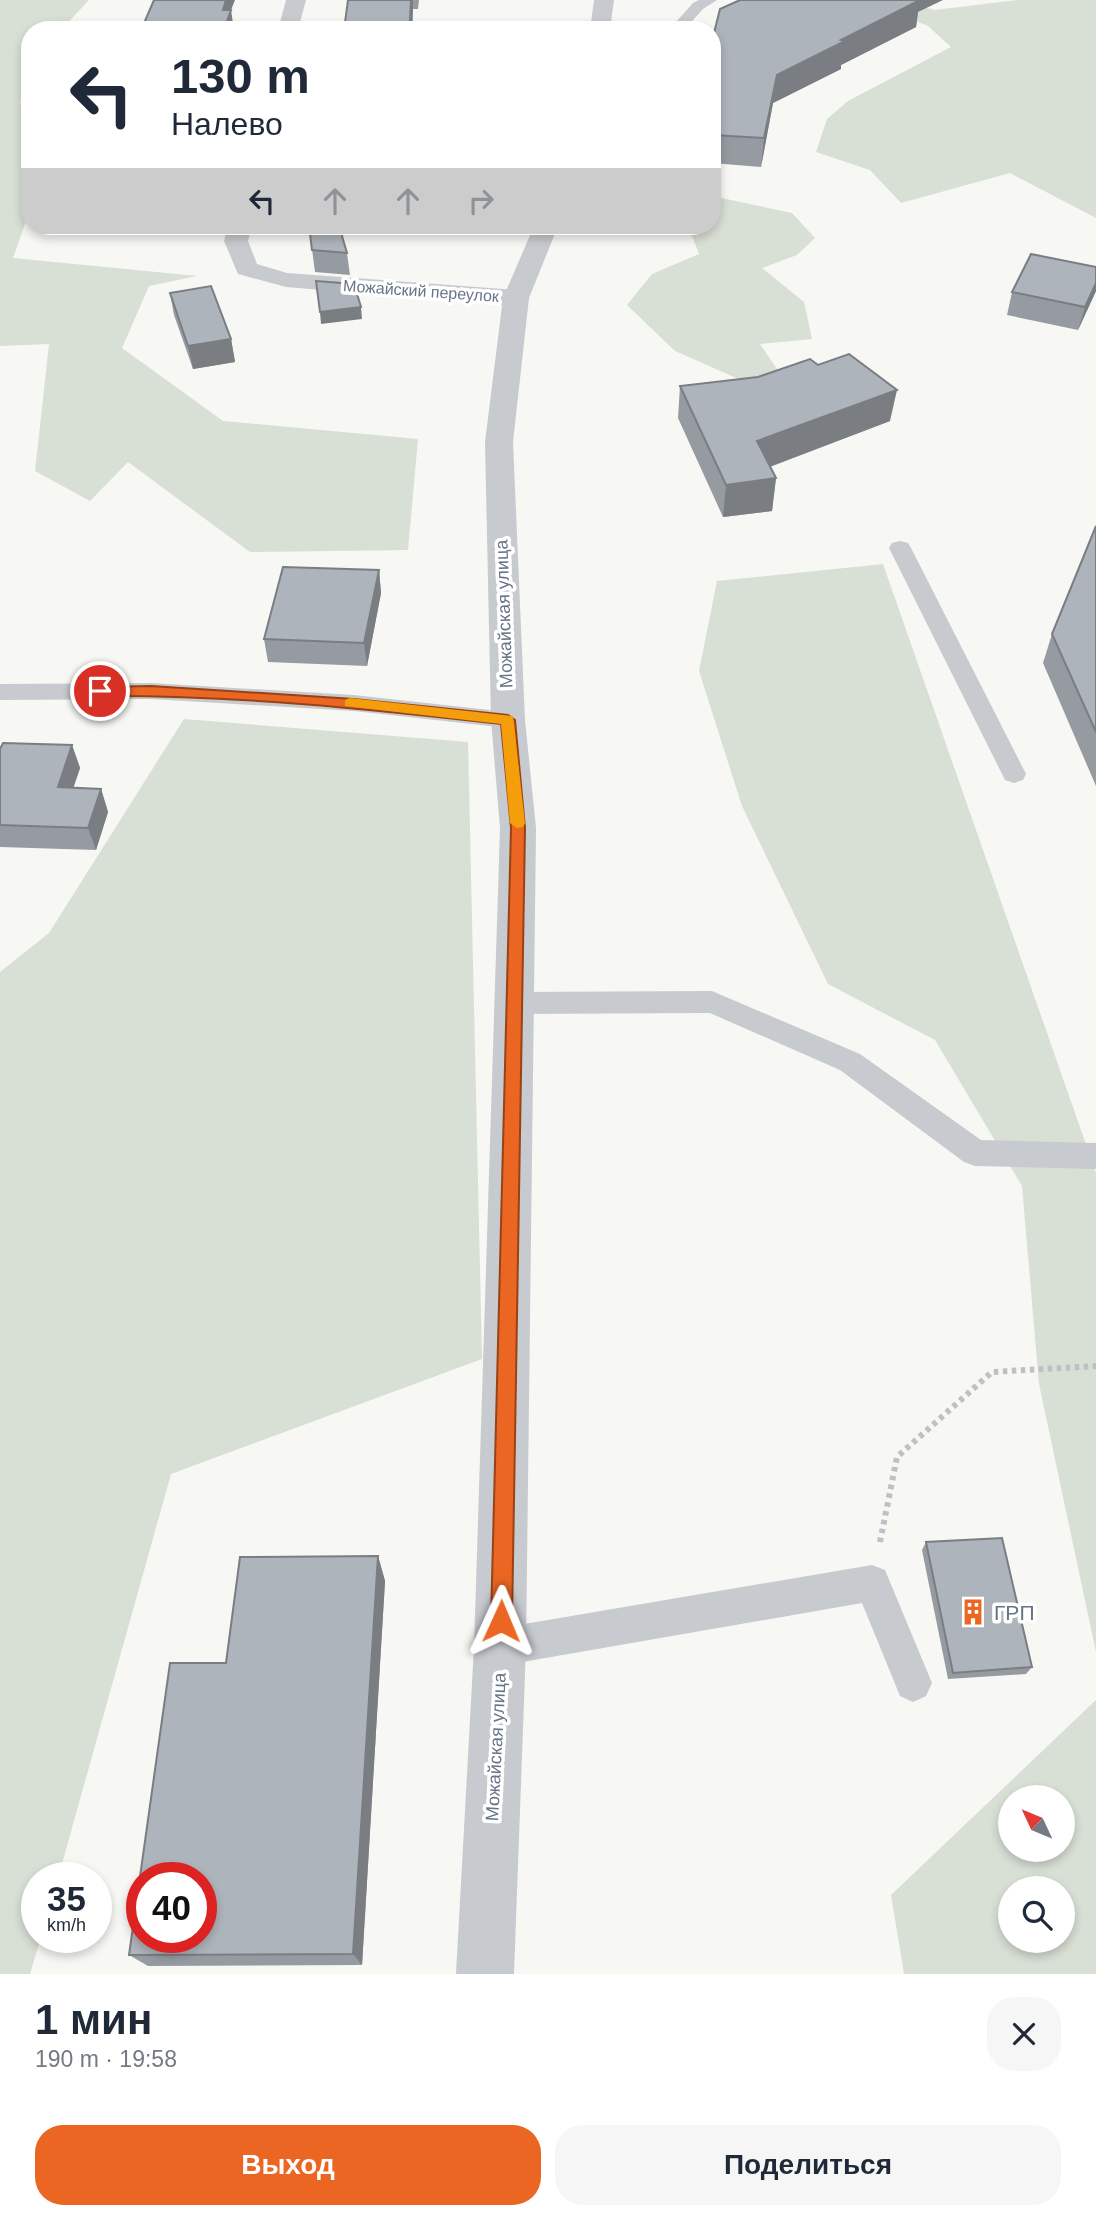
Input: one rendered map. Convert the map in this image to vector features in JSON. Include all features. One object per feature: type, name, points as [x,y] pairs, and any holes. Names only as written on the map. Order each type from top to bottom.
[{"type":"street","points":[[290,21],[296,0]]},
{"type":"street","points":[[601,21],[604,0]]},
{"type":"street","name":"Можайский переулок","points":[[238,235],[236,241],[247,269],[286,280],[516,298]]},
{"type":"street","name":"Можайская улица","points":[[485,1974],[500,1647],[518,828],[508,720],[499,442],[516,298],[542,235]]},
{"type":"lane","points":[[684,21],[698,6],[710,0]]},
{"type":"lane","points":[[900,548],[1014,774]]},
{"type":"lane","points":[[0,692],[151,691],[354,703],[508,720]]},
{"type":"lane","points":[[515,1003],[712,1002],[850,1062],[975,1153],[1096,1156]]},
{"type":"lane","points":[[500,1647],[872,1583],[913,1683]]},
{"type":"path","points":[[872,1583],[897,1457],[992,1372],[1096,1366]]},
{"type":"shaded area","points":[[0,0],[89,0],[69,21],[21,21],[21,235],[13,258],[197,276],[149,286],[122,348],[223,421],[418,439],[408,550],[250,552],[128,462],[90,501],[35,471],[49,344],[0,346]]},
{"type":"shaded area","points":[[867,0],[897,0],[935,10],[1017,0],[1096,0],[1096,218],[1010,173],[901,203],[870,170],[816,152],[827,119],[848,101],[951,47],[928,26]]},
{"type":"shaded area","points":[[721,198],[792,213],[815,238],[797,255],[762,268],[804,302],[812,339],[760,344],[779,372],[743,381],[675,351],[627,305],[652,274],[699,254],[692,236],[689,235],[721,235]]},
{"type":"shaded area","points":[[883,564],[1096,1173],[1096,1652],[1039,1384],[1022,1186],[935,1040],[828,984],[742,806],[699,671],[717,581]]},
{"type":"shaded area","points":[[184,719],[468,742],[482,1359],[171,1474],[62,1862],[21,1862],[21,1953],[36,1953],[30,1974],[0,1974],[0,972],[49,933]]},
{"type":"shaded area","points":[[1096,1700],[1096,1974],[904,1974],[891,1895],[998,1793],[998,1862],[1075,1862],[1075,1785],[1007,1785]]},
{"type":"building","points":[[154,0],[226,0],[223,10],[231,10],[227,21],[145,21]]},
{"type":"building","points":[[348,0],[411,0],[410,21],[345,21]]},
{"type":"building","points":[[740,0],[920,0],[777,75],[764,138],[721,136],[721,21],[717,21],[720,9]]},
{"type":"building","points":[[310,235],[342,235],[347,253],[312,250]]},
{"type":"building","points":[[1031,254],[1096,267],[1096,283],[1085,307],[1012,292]]},
{"type":"building","points":[[316,281],[354,284],[361,307],[320,312]]},
{"type":"building","points":[[211,286],[231,339],[188,346],[170,293]]},
{"type":"building","points":[[849,354],[897,390],[757,441],[776,478],[726,485],[680,386],[758,377],[810,359],[818,365]]},
{"type":"building","points":[[1096,526],[1096,732],[1052,634]]},
{"type":"building","points":[[283,567],[379,570],[364,643],[264,639]]},
{"type":"building","points":[[3,743],[72,745],[58,787],[101,789],[88,828],[0,825],[0,749]]},
{"type":"building","name":"ГРП","points":[[1002,1538],[1032,1667],[953,1673],[926,1542]]},
{"type":"building","points":[[378,1556],[353,1954],[129,1955],[217,1953],[217,1862],[142,1862],[170,1663],[226,1663],[240,1557]]},
{"type":"slow traffic","points":[[350,703],[508,720],[517,823]]},
{"type":"place","name":"ГРП","points":[[973,1612]]},
{"type":"route","points":[[100,691],[151,691],[354,703],[508,720],[518,828],[501,1621]]}]
